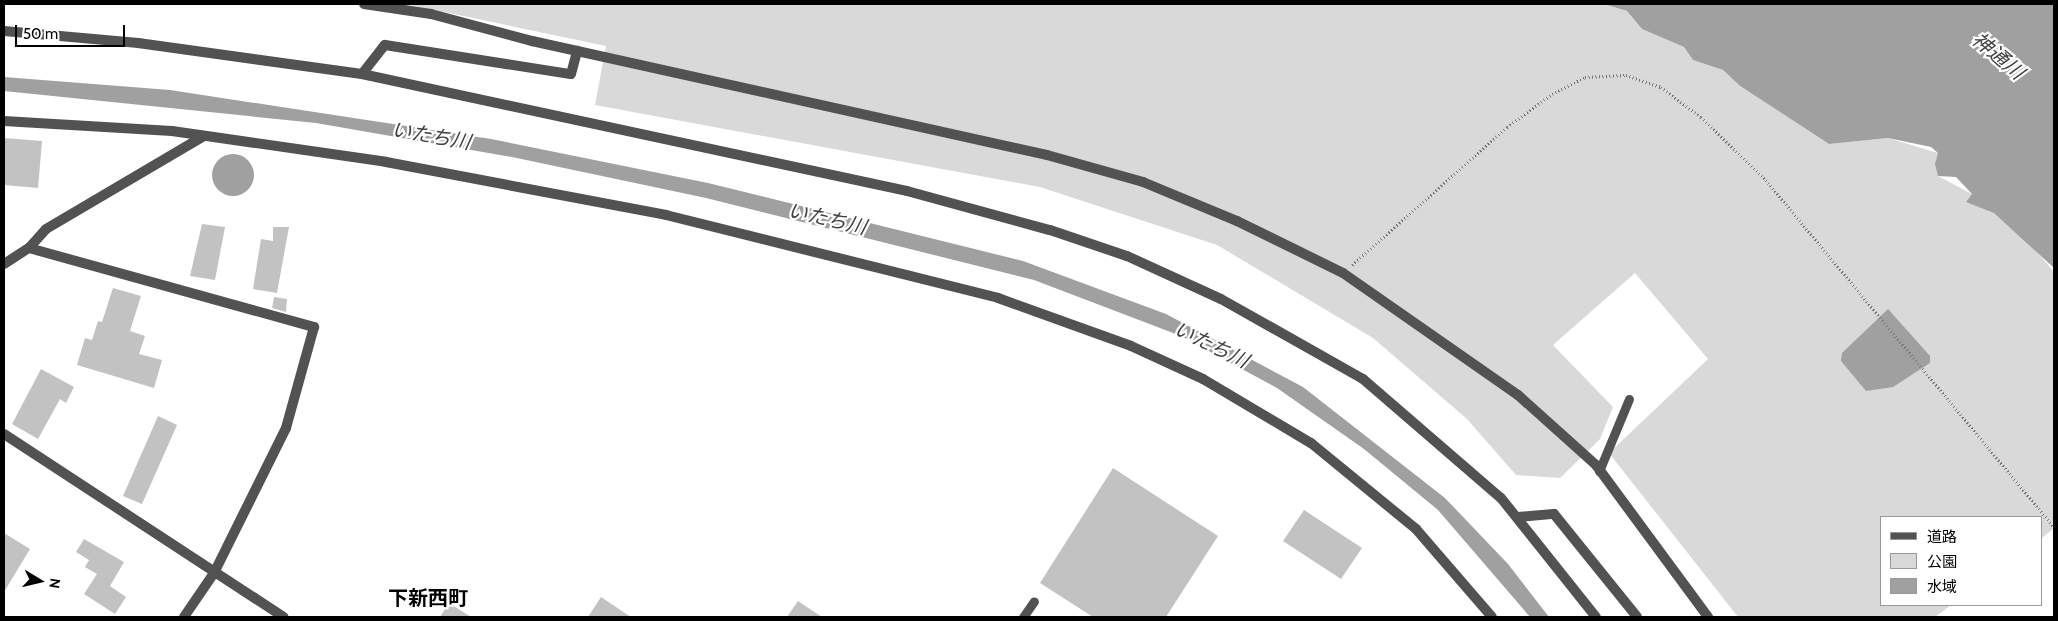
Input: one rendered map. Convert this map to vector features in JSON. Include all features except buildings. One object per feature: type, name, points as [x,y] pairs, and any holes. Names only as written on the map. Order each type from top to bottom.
[{"type":"street","points":[[364,4],[431,14],[577,51],[1047,154],[1117,175],[1237,220],[1344,273],[1518,395],[1599,470],[1708,617]]},
{"type":"street","points":[[4,31],[138,43],[362,74],[888,187],[1050,230],[1127,256],[1221,299],[1363,379],[1444,445],[1518,517],[1596,617]]},
{"type":"street","points":[[362,74],[385,46],[572,74],[577,51]]},
{"type":"street","points":[[4,121],[204,136],[386,162],[666,215],[998,298],[1122,343],[1203,379],[1343,467],[1416,528],[1492,617]]},
{"type":"street","points":[[4,264],[29,248],[46,229],[204,136]]},
{"type":"street","points":[[29,248],[314,327],[286,428],[214,572],[184,617]]},
{"type":"street","points":[[4,434],[284,617]]},
{"type":"street","points":[[1518,517],[1554,514],[1637,617]]},
{"type":"lane","points":[[1599,470],[1629,399]]},
{"type":"lane","points":[[1023,617],[1034,601]]},
{"type":"path","points":[[1344,273],[1507,127],[1552,94],[1585,77],[1626,75],[1661,87],[1701,117],[1766,180],[2054,527]]},
{"type":"green space","points":[[406,4],[1604,4],[1627,11],[1642,29],[1684,47],[1693,60],[1723,70],[1740,86],[1829,144],[1888,138],[1938,153],[1938,176],[1972,194],[2025,238],[2054,272],[2054,528],[2043,537],[2043,516],[1880,516],[1880,606],[1950,606],[1935,617],[1738,617],[1609,453],[1708,359],[1635,273],[1553,345],[1613,407],[1600,439],[1560,478],[1516,475],[1467,419],[1373,338],[1217,245],[1040,187],[595,105],[606,46]]},
{"type":"water","name":"神通川","points":[[1604,4],[2054,4],[2054,268],[1994,213],[1966,202],[1972,194],[1956,177],[1938,176],[1935,164],[1938,153],[1931,147],[1888,138],[1829,144],[1740,86],[1723,70],[1693,60],[1684,47],[1642,29],[1627,11]]},
{"type":"water","name":"いたち川","points":[[4,77],[170,90],[491,139],[708,183],[1023,261],[1166,314],[1303,387],[1445,498],[1508,564],[1549,617],[1530,617],[1438,510],[1364,449],[1277,388],[1181,336],[1034,280],[706,198],[512,157],[316,123],[4,91]]},
{"type":"water","points":[[233,154],[248,160],[254,175],[248,190],[233,196],[218,190],[212,175],[218,160]]},
{"type":"water","points":[[1888,309],[1930,356],[1930,363],[1893,387],[1866,391],[1841,361],[1842,353]]},
{"type":"district","name":"下新西町","points":[[428,598]]}]
